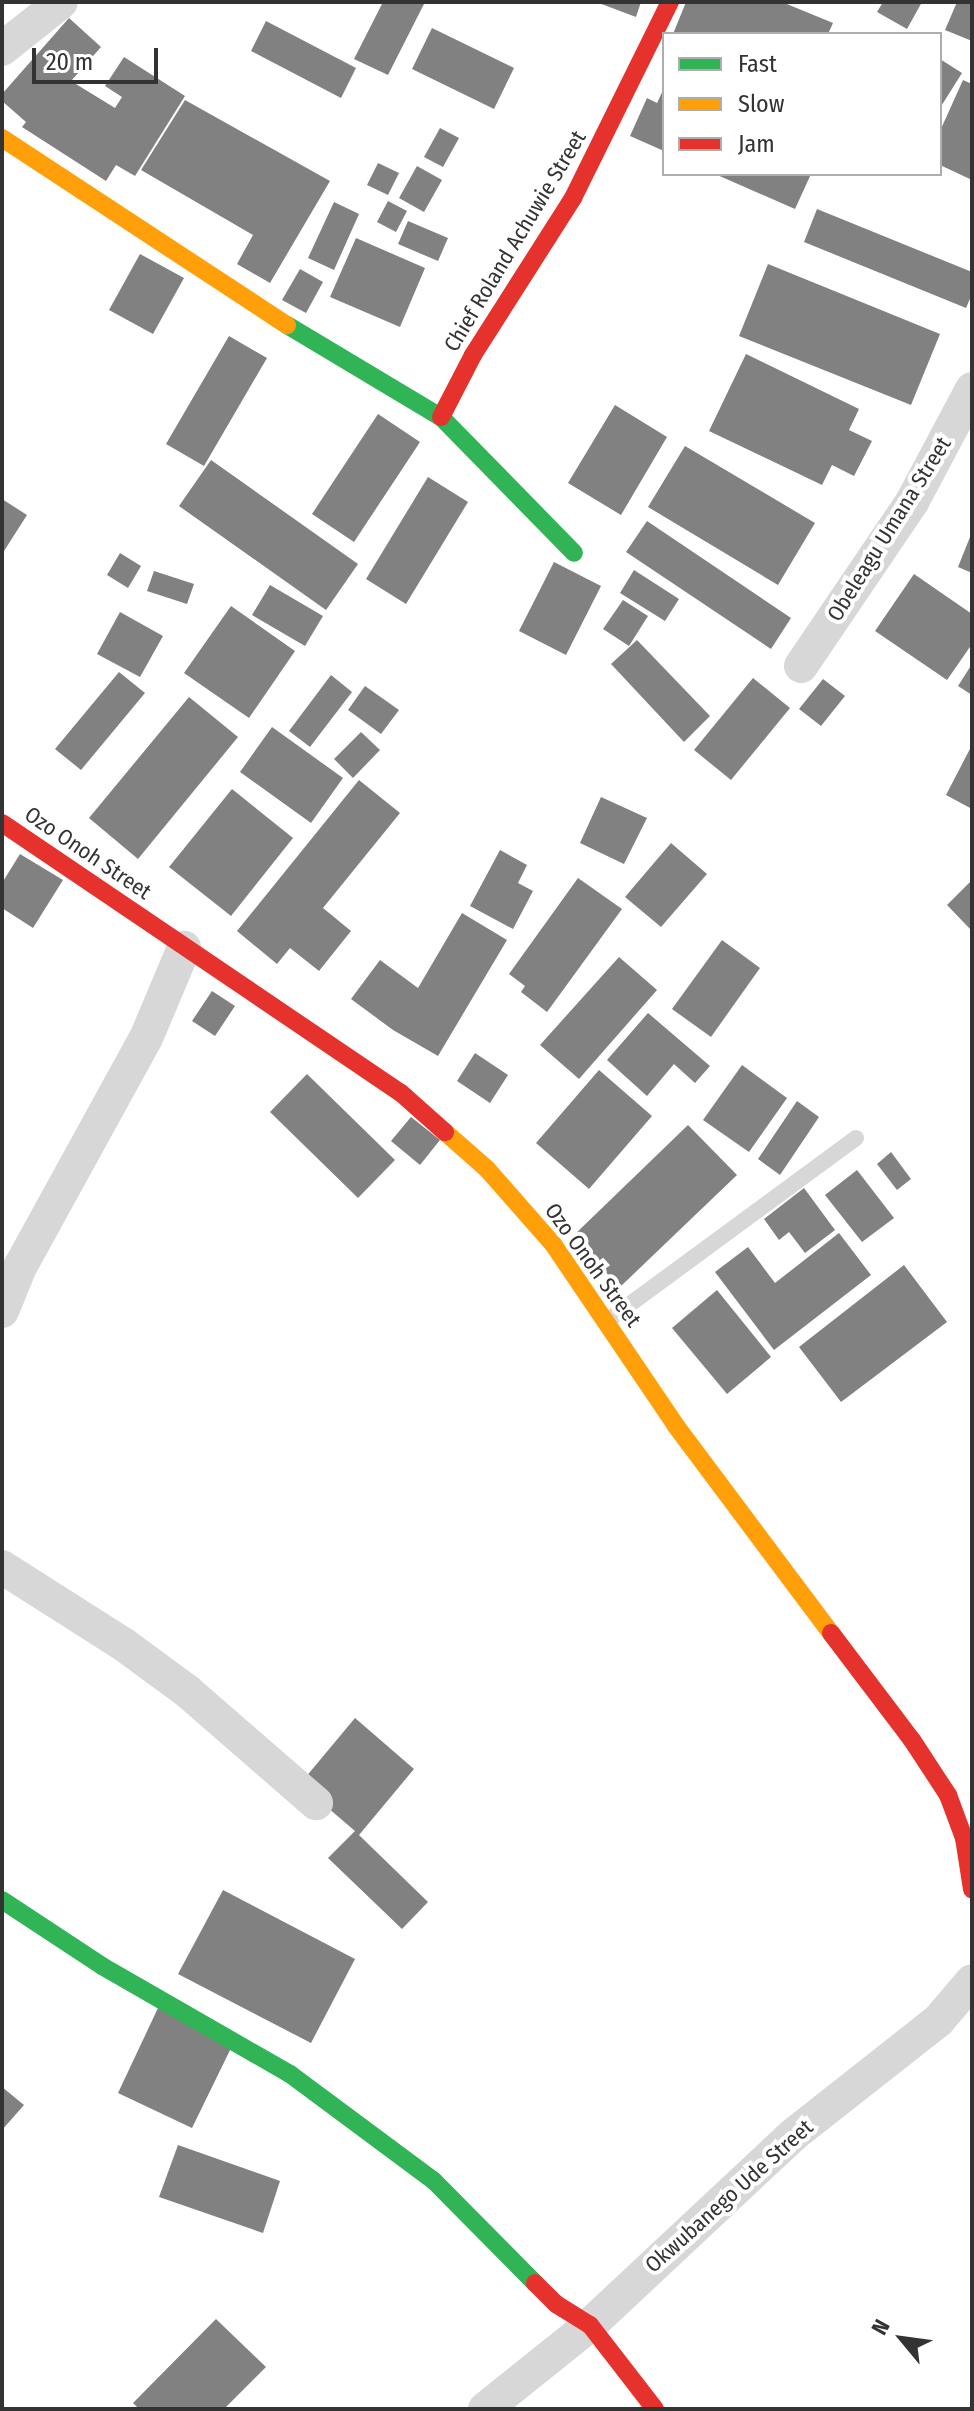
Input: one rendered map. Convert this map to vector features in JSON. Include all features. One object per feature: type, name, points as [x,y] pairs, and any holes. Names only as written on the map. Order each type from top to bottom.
[{"type":"street","points":[[2,49],[61,2]]},
{"type":"street","name":"Chief Roland Achuwie Street","points":[[441,417],[473,355],[573,198],[670,2]]},
{"type":"street","points":[[2,138],[327,352],[441,417],[574,553]]},
{"type":"street","name":"Obeleagu Umana Street","points":[[801,666],[912,502],[972,389]]},
{"type":"street","name":"Ozo Onoh Street","points":[[2,823],[401,1093],[487,1169],[553,1244],[676,1426],[912,1740],[941,1784],[964,1838],[972,1889]]},
{"type":"street","points":[[2,1311],[20,1267],[146,1038],[184,948]]},
{"type":"street","points":[[2,1567],[123,1644],[187,1691],[316,1803]]},
{"type":"street","points":[[2,1900],[102,1966],[290,2074],[434,2181],[556,2304],[590,2325],[655,2409]]},
{"type":"street","name":"Okwubanego Ude Street","points":[[485,2409],[590,2325],[793,2135],[938,2021],[972,1981]]},
{"type":"lane","points":[[606,1322],[856,1138]]},
{"type":"building","points":[[383,2],[425,2],[388,75],[354,59]]},
{"type":"building","points":[[596,2],[641,2],[636,17]]},
{"type":"building","points":[[686,2],[782,2],[833,23],[829,32],[674,32]]},
{"type":"building","points":[[883,2],[922,2],[907,29],[877,12]]},
{"type":"building","points":[[957,2],[972,2],[972,41],[945,30]]},
{"type":"building","points":[[69,18],[101,47],[71,81],[115,108],[122,97],[105,86],[124,57],[185,96],[135,176],[116,165],[106,181],[22,127],[26,122],[2,101],[2,94]]},
{"type":"building","points":[[266,21],[356,68],[341,98],[251,51]]},
{"type":"building","points":[[432,28],[514,68],[494,109],[412,69]]},
{"type":"building","points":[[942,60],[962,73],[942,105]]},
{"type":"building","points":[[963,80],[972,84],[972,180],[942,166],[942,127]]},
{"type":"building","points":[[662,92],[662,150],[630,136],[647,98],[657,103]]},
{"type":"building","points":[[185,100],[330,181],[270,283],[237,264],[253,235],[141,170]]},
{"type":"building","points":[[440,128],[459,138],[443,167],[424,157]]},
{"type":"building","points":[[378,163],[399,173],[388,195],[367,185]]},
{"type":"building","points":[[417,166],[442,180],[424,212],[399,198]]},
{"type":"building","points":[[720,176],[810,176],[795,209]]},
{"type":"building","points":[[388,201],[407,211],[396,232],[377,222]]},
{"type":"building","points":[[334,202],[359,214],[334,270],[308,258]]},
{"type":"building","points":[[817,209],[972,272],[972,294],[966,308],[804,242]]},
{"type":"building","points":[[408,221],[448,238],[438,261],[398,244]]},
{"type":"building","points":[[356,238],[425,268],[400,327],[330,297]]},
{"type":"building","points":[[140,254],[184,278],[153,334],[109,310]]},
{"type":"building","points":[[768,264],[940,334],[911,405],[739,336]]},
{"type":"building","points":[[300,269],[323,282],[306,313],[282,300]]},
{"type":"building","points":[[229,336],[267,358],[204,466],[166,444]]},
{"type":"building","points":[[746,354],[859,409],[849,430],[872,441],[854,476],[832,465],[822,485],[709,431]]},
{"type":"building","points":[[615,405],[667,437],[621,515],[568,483]]},
{"type":"building","points":[[378,414],[420,442],[354,542],[312,514]]},
{"type":"building","points":[[685,446],[815,523],[778,585],[648,507]]},
{"type":"building","points":[[211,460],[358,564],[326,610],[179,506]]},
{"type":"building","points":[[428,477],[468,502],[406,604],[366,579]]},
{"type":"building","points":[[2,499],[27,515],[4,551],[2,550]]},
{"type":"building","points":[[647,521],[791,618],[771,649],[626,552]]},
{"type":"building","points":[[972,532],[972,573],[958,567]]},
{"type":"building","points":[[120,553],[141,566],[128,588],[107,575]]},
{"type":"building","points":[[554,562],[601,586],[566,655],[519,631]]},
{"type":"building","points":[[634,570],[679,599],[665,621],[620,593]]},
{"type":"building","points":[[154,571],[194,584],[187,604],[147,591]]},
{"type":"building","points":[[914,574],[972,614],[972,644],[947,680],[875,631]]},
{"type":"building","points":[[270,585],[323,616],[305,646],[252,615]]},
{"type":"building","points":[[623,600],[648,616],[629,646],[603,629]]},
{"type":"building","points":[[231,606],[295,651],[249,718],[184,673]]},
{"type":"building","points":[[120,612],[163,636],[140,677],[97,654]]},
{"type":"building","points":[[637,640],[710,716],[684,742],[611,664]]},
{"type":"building","points":[[972,664],[972,695],[958,686]]},
{"type":"building","points":[[119,672],[145,693],[81,770],[55,749]]},
{"type":"building","points":[[331,675],[352,692],[310,747],[289,731]]},
{"type":"building","points":[[753,678],[790,708],[731,780],[694,750]]},
{"type":"building","points":[[823,679],[845,696],[821,726],[799,709]]},
{"type":"building","points":[[365,686],[399,710],[381,734],[348,710]]},
{"type":"building","points":[[189,697],[238,737],[138,859],[89,818]]},
{"type":"building","points":[[272,727],[343,778],[311,823],[240,772]]},
{"type":"building","points":[[361,732],[380,750],[353,778],[334,759]]},
{"type":"building","points":[[972,745],[972,809],[946,795]]},
{"type":"building","points":[[359,780],[400,813],[323,908],[351,931],[319,971],[290,948],[277,964],[237,931]]},
{"type":"building","points":[[232,789],[293,838],[231,916],[169,867]]},
{"type":"building","points":[[601,797],[647,818],[624,864],[580,843]]},
{"type":"building","points":[[671,843],[707,874],[661,927],[625,897]]},
{"type":"building","points":[[500,850],[527,865],[518,883],[533,891],[513,929],[470,906]]},
{"type":"building","points":[[20,854],[63,880],[33,928],[2,908],[2,883]]},
{"type":"building","points":[[578,878],[622,909],[547,1012],[521,992],[525,986],[509,974]]},
{"type":"building","points":[[972,880],[972,931],[947,905]]},
{"type":"building","points":[[462,913],[507,940],[438,1056],[393,1030],[351,999],[380,960],[418,988]]},
{"type":"building","points":[[722,940],[760,968],[711,1037],[672,1009]]},
{"type":"building","points":[[619,957],[657,990],[579,1079],[540,1045]]},
{"type":"building","points":[[212,991],[235,1006],[215,1036],[192,1021]]},
{"type":"building","points":[[648,1013],[710,1066],[695,1083],[674,1064],[647,1096],[607,1060]]},
{"type":"building","points":[[475,1053],[508,1075],[490,1103],[457,1081]]},
{"type":"building","points":[[742,1065],[787,1098],[749,1152],[703,1120]]},
{"type":"building","points":[[599,1070],[652,1116],[589,1189],[536,1143]]},
{"type":"building","points":[[307,1074],[395,1160],[358,1198],[270,1112]]},
{"type":"building","points":[[797,1101],[819,1117],[780,1175],[758,1159]]},
{"type":"building","points":[[411,1117],[440,1140],[420,1165],[391,1141]]},
{"type":"building","points":[[688,1125],[737,1175],[620,1287],[572,1237]]},
{"type":"building","points":[[891,1152],[911,1179],[897,1190],[877,1164]]},
{"type":"building","points":[[857,1170],[894,1218],[862,1242],[825,1195]]},
{"type":"building","points":[[804,1188],[835,1230],[805,1253],[789,1232],[779,1240],[764,1219]]},
{"type":"building","points":[[839,1233],[871,1275],[774,1350],[715,1272],[748,1247],[775,1283]]},
{"type":"building","points":[[904,1265],[947,1322],[841,1402],[799,1347]]},
{"type":"building","points":[[717,1290],[771,1357],[727,1394],[672,1328]]},
{"type":"building","points":[[355,1718],[414,1769],[359,1835],[428,1902],[402,1929],[328,1858],[355,1831],[300,1784]]},
{"type":"building","points":[[223,1890],[355,1959],[311,2043],[178,1974]]},
{"type":"building","points":[[158,2008],[233,2044],[192,2128],[118,2093]]},
{"type":"building","points":[[2,2087],[24,2105],[2,2130]]},
{"type":"building","points":[[178,2145],[280,2181],[263,2233],[159,2197]]},
{"type":"building","points":[[216,2319],[266,2367],[224,2409],[139,2409],[133,2403]]},
{"type":"traffic: fast","points":[[287,325],[441,417],[574,553]]},
{"type":"traffic: fast","points":[[2,1900],[102,1966],[290,2074],[434,2181],[535,2283]]},
{"type":"traffic: slow","points":[[2,138],[287,325]]},
{"type":"traffic: slow","points":[[445,1132],[487,1169],[553,1244],[676,1426],[831,1633]]},
{"type":"traffic: jam","points":[[441,417],[473,355],[573,198],[670,2]]},
{"type":"traffic: jam","points":[[2,823],[401,1093],[445,1132]]},
{"type":"traffic: jam","points":[[831,1633],[912,1740],[948,1795],[964,1838],[972,1889]]},
{"type":"traffic: jam","points":[[535,2283],[556,2304],[590,2325],[655,2409]]}]
